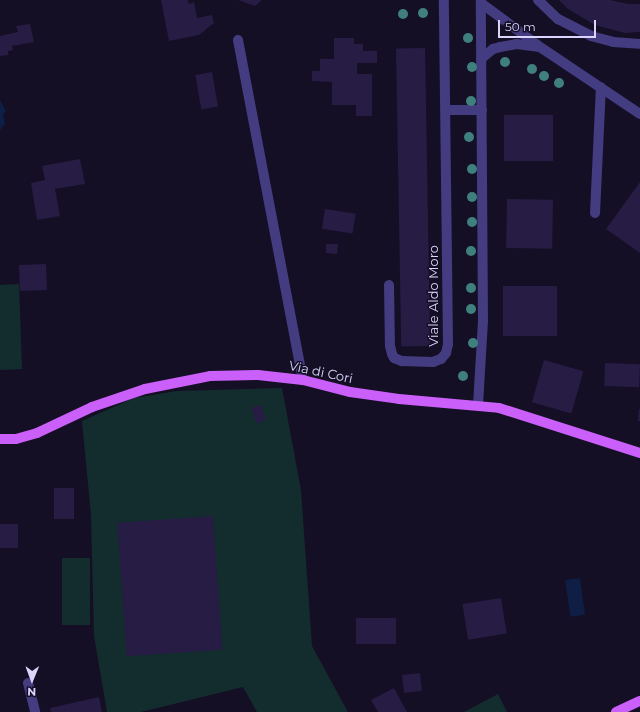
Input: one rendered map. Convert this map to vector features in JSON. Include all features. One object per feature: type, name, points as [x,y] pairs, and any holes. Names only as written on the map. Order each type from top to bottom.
[{"type":"main road","name":"Via di Cori","points":[[0,439],[30,435],[85,410],[127,394],[190,379],[251,374],[303,380],[379,397],[478,405],[520,414],[640,453]]},
{"type":"main road","points":[[616,712],[640,702]]},
{"type":"street","name":"Viale Aldo Moro","points":[[389,285],[390,346],[394,358],[402,361],[433,362],[441,359],[446,353],[448,344],[444,0]]},
{"type":"street","points":[[538,0],[558,19],[591,36],[613,42],[640,44]]},
{"type":"street","points":[[481,2],[543,49],[640,114]]},
{"type":"street","points":[[478,405],[483,316],[481,2]]},
{"type":"street","points":[[238,40],[303,380]]},
{"type":"street","points":[[481,59],[493,49],[506,46],[523,44],[543,49]]},
{"type":"street","points":[[595,213],[601,87]]},
{"type":"street","points":[[446,110],[482,110]]},
{"type":"street","points":[[28,683],[36,712]]},
{"type":"green space","points":[[19,284],[22,369],[0,370],[0,285]]},
{"type":"green space","points":[[282,388],[301,490],[312,646],[348,712],[257,712],[243,687],[141,712],[107,712],[94,636],[91,515],[82,421],[134,398],[177,391]]},
{"type":"green space","points":[[62,558],[90,558],[90,625],[62,625]]},
{"type":"green space","points":[[498,694],[507,712],[464,712]]},
{"type":"water","points":[[0,100],[6,111],[3,115],[5,124],[0,130]]},
{"type":"water","points":[[580,578],[585,615],[570,617],[565,580]]},
{"type":"building","points":[[161,0],[188,0],[189,4],[194,2],[197,18],[212,15],[214,23],[199,35],[169,41]]},
{"type":"building","points":[[238,0],[262,0],[255,6]]},
{"type":"building","points":[[559,0],[610,0],[628,4],[640,4],[640,32],[625,33],[595,25],[568,9]]},
{"type":"building","points":[[30,24],[34,42],[12,46],[13,50],[8,51],[8,55],[0,56],[0,36],[18,32],[16,26]]},
{"type":"building","points":[[334,38],[354,38],[354,44],[363,44],[363,51],[377,51],[377,63],[357,63],[357,74],[372,74],[372,116],[356,116],[356,105],[332,105],[332,82],[312,81],[312,71],[320,71],[320,59],[334,59]]},
{"type":"building","points":[[425,48],[430,346],[401,346],[396,49]]},
{"type":"building","points":[[212,72],[218,106],[201,109],[195,75]]},
{"type":"building","points":[[504,115],[553,115],[553,161],[504,161]]},
{"type":"building","points":[[80,159],[85,184],[55,189],[60,216],[37,220],[31,183],[45,180],[42,166]]},
{"type":"building","points":[[640,182],[640,253],[606,229]]},
{"type":"building","points":[[507,199],[553,200],[552,249],[506,248]]},
{"type":"building","points":[[325,209],[356,214],[352,234],[322,229]]},
{"type":"building","points":[[326,244],[338,244],[337,254],[326,253]]},
{"type":"building","points":[[46,264],[47,290],[20,291],[19,265]]},
{"type":"building","points":[[503,286],[557,286],[557,336],[503,336]]},
{"type":"building","points":[[544,360],[583,371],[571,414],[532,402]]},
{"type":"building","points":[[605,363],[640,364],[639,387],[604,386]]},
{"type":"building","points":[[261,405],[266,420],[256,423],[251,408]]},
{"type":"building","points":[[639,409],[640,421],[638,421]]},
{"type":"building","points":[[54,488],[74,488],[74,519],[54,519]]},
{"type":"building","points":[[213,516],[222,650],[127,656],[117,523]]},
{"type":"building","points":[[0,524],[18,524],[18,548],[0,548]]},
{"type":"building","points":[[501,598],[507,634],[468,640],[462,604]]},
{"type":"building","points":[[356,618],[396,618],[396,644],[356,644]]},
{"type":"building","points":[[420,673],[422,691],[404,693],[402,675]]},
{"type":"building","points":[[394,688],[407,712],[378,712],[371,700]]},
{"type":"building","points":[[99,697],[102,712],[51,712],[50,708]]}]
